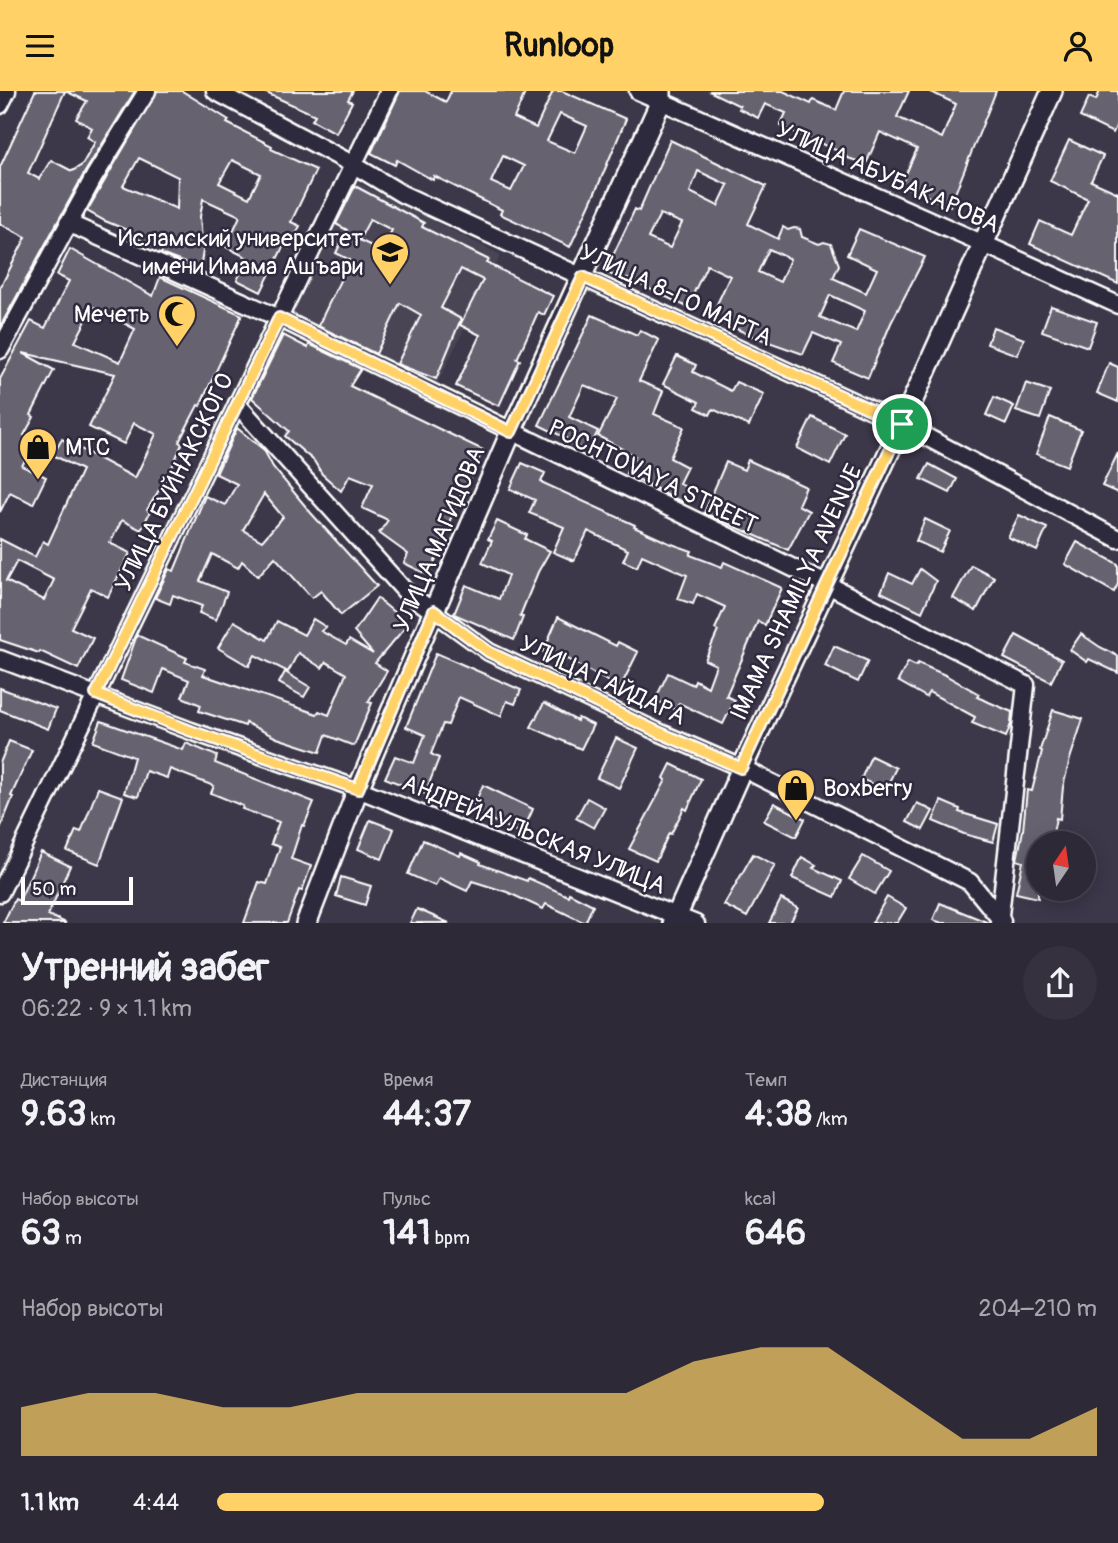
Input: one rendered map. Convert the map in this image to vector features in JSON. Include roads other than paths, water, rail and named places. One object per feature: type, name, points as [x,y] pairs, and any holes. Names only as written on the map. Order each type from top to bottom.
[{"type":"main road","name":"IMAMA SHAMILYA AVENUE","points":[[675,920],[741,768],[902,424],[1052,91]]},
{"type":"main road","name":"УЛИЦА МАГИДОВА","points":[[306,923],[358,789],[511,432],[666,94]]},
{"type":"street","points":[[0,105],[7,91]]},
{"type":"street","points":[[0,350],[68,223],[148,91]]},
{"type":"street","name":"УЛИЦА 8-ГО МАРТА","points":[[215,91],[354,165],[402,194],[902,424],[1118,539]]},
{"type":"street","name":"УЛИЦА БУЙНАКСКОГО","points":[[0,893],[389,91]]},
{"type":"street","name":"УЛИЦА АБУБАКАРОВА","points":[[638,91],[666,94],[1118,305]]},
{"type":"street","name":"POCHTOVAYA STREET","points":[[68,223],[279,318],[826,584],[1026,685],[1001,922]]},
{"type":"street","name":"УЛИЦА ГАЙДАРА","points":[[237,404],[405,591],[489,652],[741,768],[970,882],[1001,922]]},
{"type":"street","name":"АНДРЕЙАУЛЬСКАЯ УЛИЦА","points":[[0,659],[191,731],[358,789],[675,920],[696,923]]},
{"type":"place","name":"Исламский университет имени Имама Ашъари","points":[[390,286]]},
{"type":"place","name":"Мечеть","points":[[177,348]]},
{"type":"place","name":"МТС","points":[[38,481]]},
{"type":"place","name":"Boxberry","points":[[796,822]]}]
